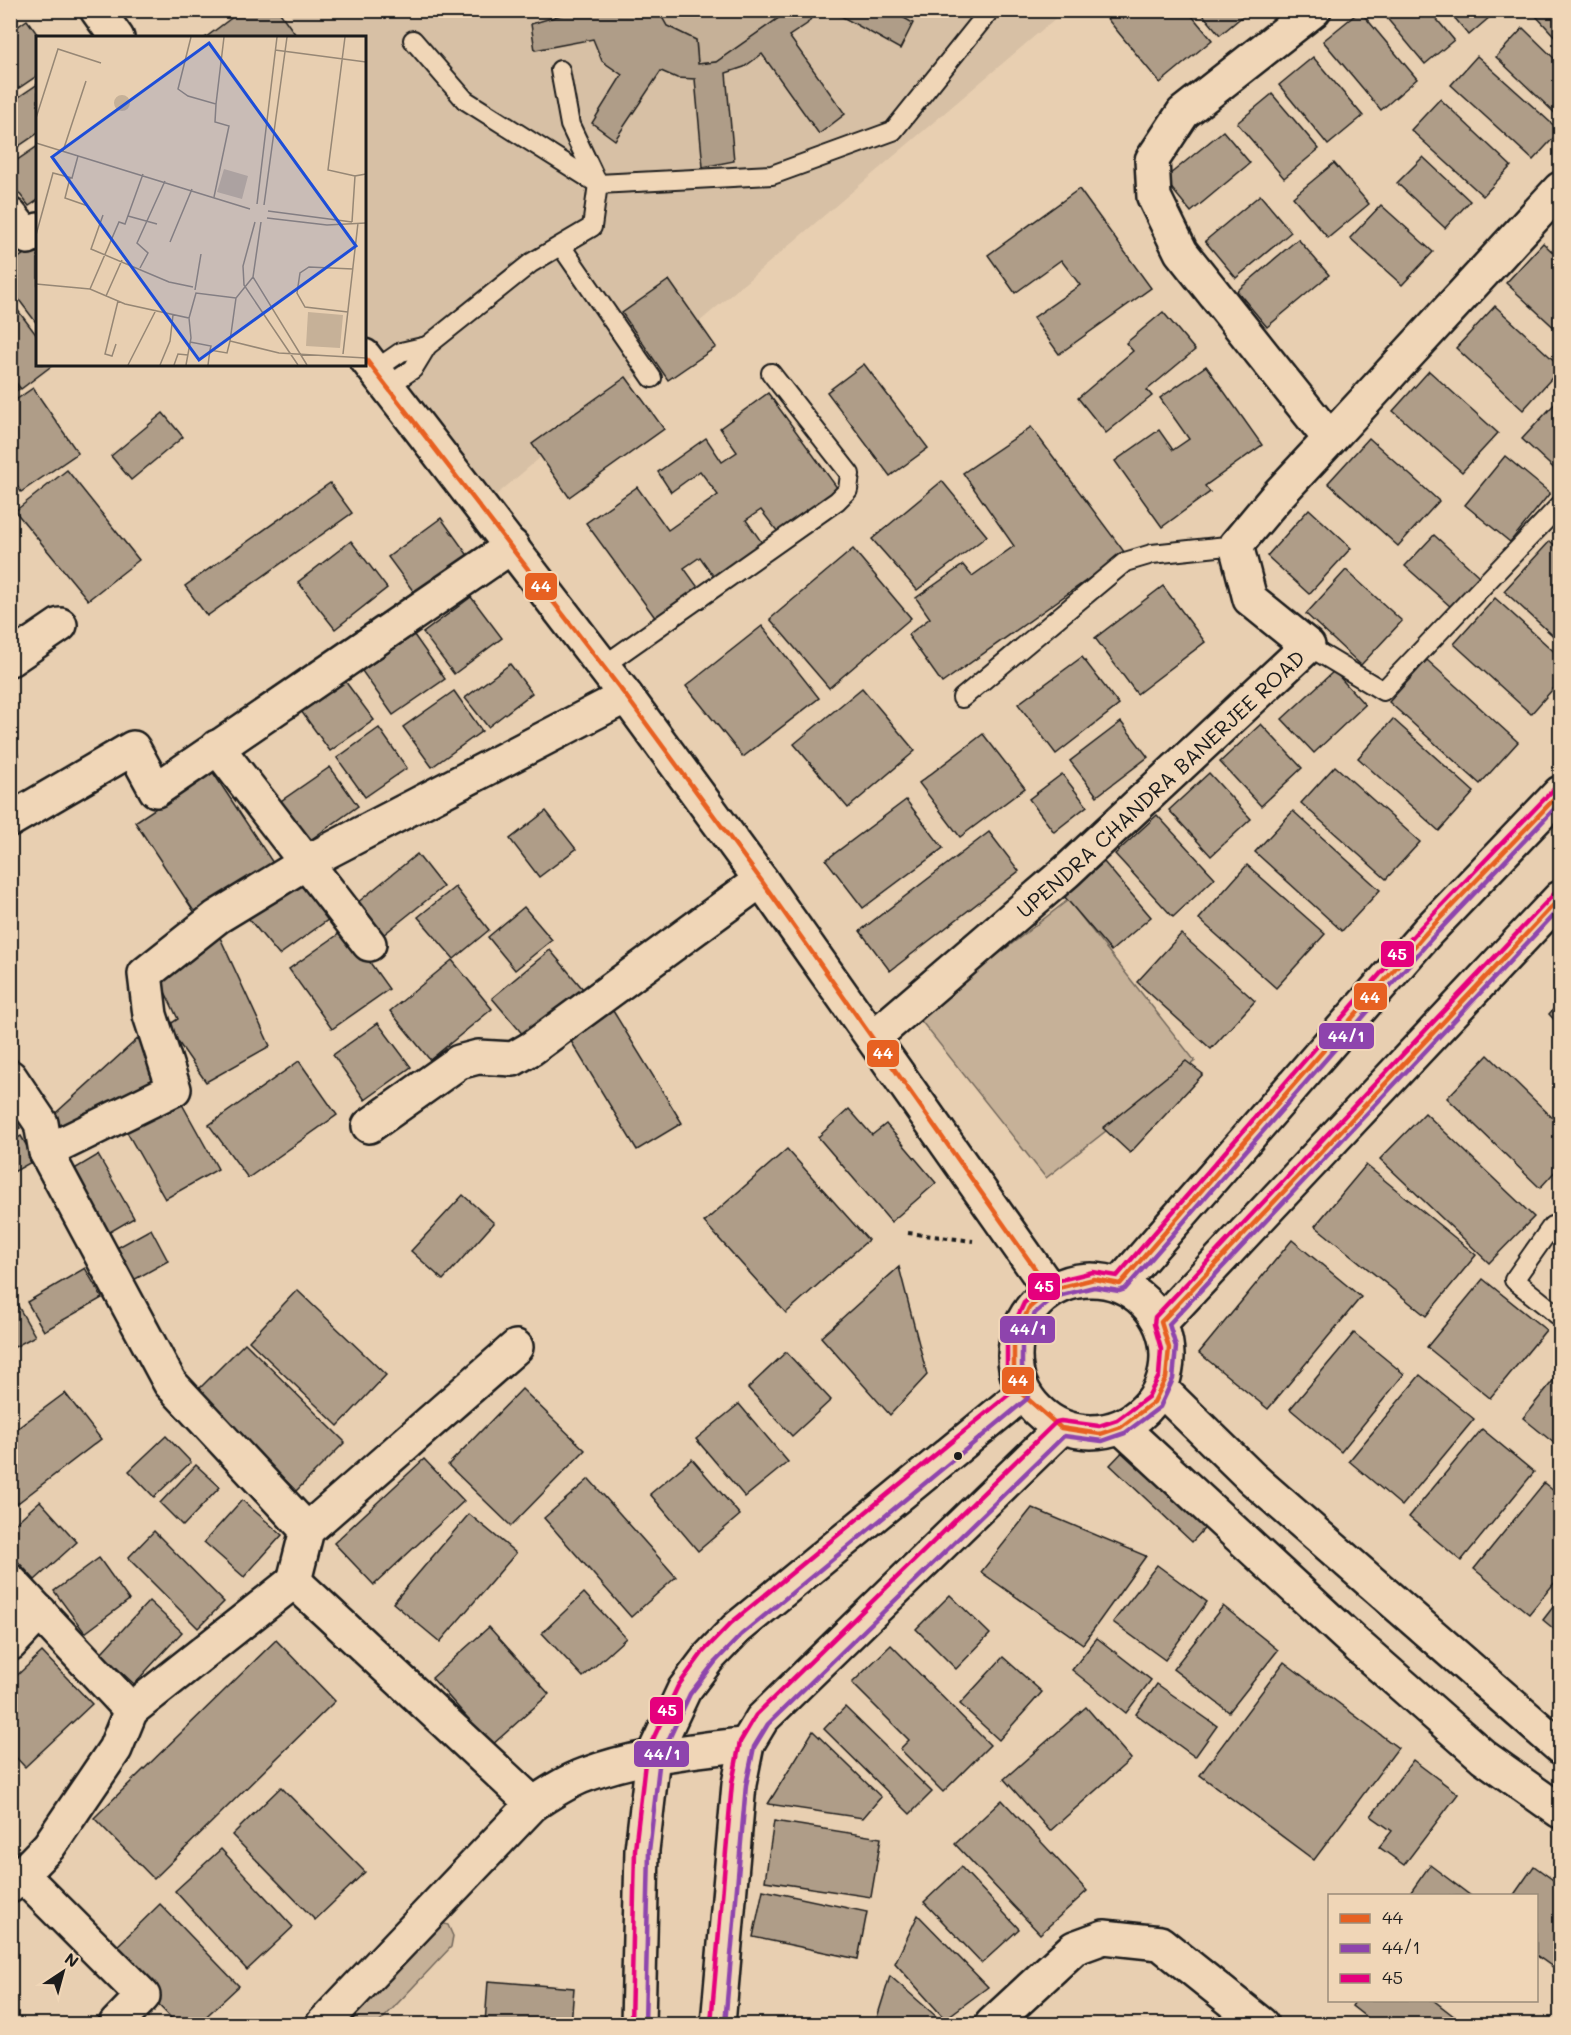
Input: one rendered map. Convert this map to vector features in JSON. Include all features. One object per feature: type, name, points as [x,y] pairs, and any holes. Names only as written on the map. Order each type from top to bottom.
[{"type":"street","points":[[1314,10],[1183,113],[1152,160],[1154,197],[1181,252],[1330,439]]},
{"type":"street","points":[[1236,545],[1277,496],[1560,189]]},
{"type":"street","points":[[376,371],[626,696],[761,880],[1050,1290]]},
{"type":"street","name":"UPENDRA CHANDRA BANERJEE ROAD","points":[[873,1038],[1066,872],[1308,646],[1250,599],[1236,545]]},
{"type":"street","points":[[10,820],[133,748],[156,790],[512,546]]},
{"type":"street","points":[[10,659],[60,625]]},
{"type":"street","points":[[46,1152],[174,1089],[150,1015],[145,974],[217,917],[307,862],[626,696]]},
{"type":"street","points":[[217,747],[369,944]]},
{"type":"street","points":[[1120,1284],[1427,932],[1559,797]]},
{"type":"street","points":[[369,1126],[459,1062],[478,1057],[513,1059],[532,1048],[761,880]]},
{"type":"street","points":[[1161,1322],[1560,898]]},
{"type":"street","points":[[10,1077],[41,1122],[46,1152],[170,1383],[307,1530]]},
{"type":"street","points":[[1094,1279],[1120,1284],[1145,1300],[1161,1322],[1169,1348],[1166,1378],[1154,1402],[1121,1427],[1100,1434],[1061,1428],[1022,1394],[1014,1368],[1014,1341],[1029,1308],[1050,1290],[1094,1279]]},
{"type":"street","points":[[116,2024],[143,1996],[16,1881],[49,1846],[115,1749],[131,1710],[294,1581],[307,1530],[516,1347]]},
{"type":"street","points":[[1161,1389],[1252,1478],[1560,1747]]},
{"type":"street","points":[[638,2025],[642,1851],[653,1756],[684,1690],[709,1657],[736,1629],[1022,1394]]},
{"type":"street","points":[[1121,1427],[1358,1646],[1484,1757],[1560,1811]]},
{"type":"street","points":[[718,2025],[740,1784],[747,1744],[762,1719],[1061,1428]]},
{"type":"street","points":[[10,1581],[131,1710]]},
{"type":"street","points":[[294,1581],[533,1804]]},
{"type":"street","points":[[10,1644],[40,1612]]},
{"type":"street","points":[[323,2025],[533,1804],[586,1775],[653,1756],[747,1744]]},
{"type":"street","points":[[992,2025],[1074,1948],[1104,1937],[1160,1943],[1261,2025]]},
{"type":"lane","points":[[413,40],[465,100],[598,184],[772,175],[893,131],[990,10]]},
{"type":"lane","points":[[376,371],[400,352],[427,346],[531,263],[592,227],[598,184],[570,125],[560,70]]},
{"type":"lane","points":[[561,246],[652,378]]},
{"type":"lane","points":[[603,666],[837,501],[848,490],[850,474],[771,373]]},
{"type":"lane","points":[[1308,646],[1383,691],[1560,505]]},
{"type":"lane","points":[[962,698],[1125,562],[1152,554],[1236,545]]},
{"type":"lane","points":[[1560,1232],[1552,1226],[1514,1280],[1560,1317]]},
{"type":"path","points":[[908,1233],[935,1236]]},
{"type":"shaded area","points":[[300,10],[1064,11],[481,508],[366,366],[366,36],[262,36]]},
{"type":"shaded area","points":[[658,10],[775,10],[780,17],[716,62],[698,64],[696,40],[667,26]]},
{"type":"shaded area","points":[[1068,900],[1195,1061],[1046,1178],[918,1017]]},
{"type":"shaded area","points":[[436,1921],[448,1925],[453,1936],[451,1947],[378,2024],[327,2024]]},
{"type":"building","points":[[242,10],[278,10],[297,36],[208,36]]},
{"type":"building","points":[[578,10],[658,10],[667,26],[696,40],[698,64],[716,62],[780,17],[775,10],[817,10],[807,24],[789,36],[845,114],[819,134],[762,54],[744,67],[726,73],[734,161],[703,167],[695,79],[677,78],[661,71],[615,140],[592,123],[622,75],[602,61],[593,39],[535,50],[531,24]]},
{"type":"building","points":[[830,10],[890,10],[913,23],[900,49]]},
{"type":"building","points":[[1100,10],[1187,10],[1212,40],[1160,83]]},
{"type":"building","points":[[1199,10],[1250,10],[1220,35]]},
{"type":"building","points":[[1380,10],[1429,10],[1454,40],[1425,64]]},
{"type":"building","points":[[1448,10],[1498,10],[1469,35]]},
{"type":"building","points":[[1539,10],[1560,10],[1560,42],[1535,15]]},
{"type":"building","points":[[1360,11],[1417,79],[1381,110],[1323,41]]},
{"type":"building","points":[[27,20],[39,36],[36,36],[36,76],[10,94],[10,32]]},
{"type":"building","points":[[1523,28],[1560,64],[1560,118],[1496,57]]},
{"type":"building","points":[[1477,56],[1560,131],[1533,160],[1451,85]]},
{"type":"building","points":[[1313,57],[1363,116],[1328,145],[1279,85]]},
{"type":"building","points":[[36,85],[36,134],[10,152],[10,103]]},
{"type":"building","points":[[1272,94],[1319,149],[1284,178],[1237,123]]},
{"type":"building","points":[[1440,99],[1511,166],[1483,196],[1411,130]]},
{"type":"building","points":[[1223,131],[1250,163],[1191,212],[1164,179]]},
{"type":"building","points":[[36,147],[36,201],[29,206],[10,182],[10,165]]},
{"type":"building","points":[[1423,157],[1470,201],[1445,228],[1397,183]]},
{"type":"building","points":[[1334,163],[1369,204],[1328,238],[1293,197]]},
{"type":"building","points":[[1079,189],[1151,288],[1059,354],[1033,318],[1080,285],[1061,260],[1015,293],[988,255]]},
{"type":"building","points":[[1260,195],[1291,232],[1236,278],[1205,241]]},
{"type":"building","points":[[1381,205],[1433,252],[1402,285],[1350,238]]},
{"type":"building","points":[[1298,239],[1329,275],[1267,327],[1237,291]]},
{"type":"building","points":[[1543,243],[1560,259],[1560,333],[1506,283]]},
{"type":"building","points":[[36,245],[36,322],[10,288],[10,264]]},
{"type":"building","points":[[669,280],[716,347],[668,380],[622,313]]},
{"type":"building","points":[[10,300],[36,334],[36,366],[51,366],[21,389],[10,375]]},
{"type":"building","points":[[1495,306],[1560,366],[1560,369],[1523,410],[1456,348]]},
{"type":"building","points":[[1163,312],[1195,350],[1147,390],[1152,396],[1106,433],[1078,398],[1133,351],[1126,343]]},
{"type":"building","points":[[864,364],[928,448],[890,476],[827,392]]},
{"type":"building","points":[[1206,366],[1262,445],[1205,486],[1210,492],[1162,527],[1115,461],[1159,430],[1173,450],[1189,439],[1160,398]]},
{"type":"building","points":[[1429,371],[1498,433],[1462,472],[1393,411]]},
{"type":"building","points":[[626,377],[664,429],[569,497],[532,444]]},
{"type":"building","points":[[10,379],[19,389],[10,395]]},
{"type":"building","points":[[33,388],[78,453],[21,492],[10,476],[10,404]]},
{"type":"building","points":[[768,393],[841,493],[781,536],[761,510],[746,520],[765,547],[717,581],[700,557],[684,568],[702,593],[659,623],[586,523],[637,487],[668,530],[718,495],[700,471],[671,492],[658,472],[706,438],[722,462],[737,452],[720,428]]},
{"type":"building","points":[[1560,398],[1560,474],[1522,439]]},
{"type":"building","points":[[163,413],[183,437],[131,480],[111,456]]},
{"type":"building","points":[[1031,427],[1125,553],[942,683],[908,635],[930,618],[916,598],[963,565],[972,576],[1014,546],[963,473]]},
{"type":"building","points":[[1369,438],[1439,501],[1398,546],[1328,483]]},
{"type":"building","points":[[1505,456],[1550,493],[1510,542],[1465,505]]},
{"type":"building","points":[[67,470],[139,560],[88,600],[15,511]]},
{"type":"building","points":[[942,481],[987,536],[917,590],[872,539]]},
{"type":"building","points":[[330,483],[352,513],[207,616],[185,586]]},
{"type":"building","points":[[1309,509],[1351,548],[1309,594],[1267,556]]},
{"type":"building","points":[[441,518],[472,561],[419,599],[388,557]]},
{"type":"building","points":[[1434,535],[1479,576],[1451,607],[1405,566]]},
{"type":"building","points":[[351,541],[387,588],[335,629],[298,582]]},
{"type":"building","points":[[1550,541],[1560,550],[1560,642],[1504,591]]},
{"type":"building","points":[[853,549],[911,618],[829,688],[770,619]]},
{"type":"building","points":[[1346,570],[1402,621],[1361,665],[1306,614]]},
{"type":"building","points":[[1163,586],[1205,642],[1137,694],[1095,638]]},
{"type":"building","points":[[471,597],[502,638],[454,674],[423,633]]},
{"type":"building","points":[[1495,598],[1560,657],[1560,681],[1531,714],[1454,644]]},
{"type":"building","points":[[762,626],[819,698],[743,757],[686,686]]},
{"type":"building","points":[[414,635],[445,679],[393,715],[362,671]]},
{"type":"building","points":[[1082,657],[1119,705],[1056,754],[1018,704]]},
{"type":"building","points":[[1427,660],[1518,742],[1480,784],[1389,702]]},
{"type":"building","points":[[510,664],[532,693],[488,727],[465,698]]},
{"type":"building","points":[[1334,671],[1365,705],[1314,753],[1282,719]]},
{"type":"building","points":[[345,681],[374,720],[330,751],[301,711]]},
{"type":"building","points":[[862,688],[915,751],[848,808],[794,744]]},
{"type":"building","points":[[454,691],[482,731],[432,767],[403,727]]},
{"type":"building","points":[[1393,719],[1474,792],[1439,831],[1358,758]]},
{"type":"building","points":[[1121,722],[1148,757],[1097,796],[1070,761]]},
{"type":"building","points":[[1261,724],[1302,768],[1261,806],[1220,762]]},
{"type":"building","points":[[379,728],[407,768],[365,797],[337,758]]},
{"type":"building","points":[[983,734],[1025,788],[960,837],[919,783]]},
{"type":"building","points":[[10,742],[19,756],[10,761]]},
{"type":"building","points":[[1335,766],[1420,842],[1386,879],[1301,803]]},
{"type":"building","points":[[330,767],[358,806],[306,843],[278,803]]},
{"type":"building","points":[[212,771],[275,866],[197,916],[135,822]]},
{"type":"building","points":[[1209,773],[1251,819],[1211,856],[1169,810]]},
{"type":"building","points":[[1062,774],[1087,806],[1054,832],[1029,799]]},
{"type":"building","points":[[906,800],[943,848],[863,908],[826,860]]},
{"type":"building","points":[[546,811],[576,849],[539,877],[510,839]]},
{"type":"building","points":[[1293,811],[1380,890],[1342,931],[1255,852]]},
{"type":"building","points":[[1157,815],[1215,878],[1173,917],[1115,854]]},
{"type":"building","points":[[989,832],[1019,871],[890,971],[860,931]]},
{"type":"building","points":[[417,854],[443,887],[383,935],[357,903]]},
{"type":"building","points":[[1104,862],[1151,917],[1111,951],[1064,896]]},
{"type":"building","points":[[1247,865],[1325,934],[1276,988],[1199,919]]},
{"type":"building","points":[[297,874],[329,919],[279,955],[243,912]]},
{"type":"building","points":[[455,887],[489,930],[454,959],[418,917]]},
{"type":"building","points":[[524,907],[552,940],[515,970],[488,937]]},
{"type":"building","points":[[346,929],[389,989],[332,1029],[289,969]]},
{"type":"building","points":[[217,931],[270,1046],[206,1082],[167,1026],[178,1019],[157,975]]},
{"type":"building","points":[[1181,934],[1255,1001],[1211,1049],[1137,982]]},
{"type":"building","points":[[550,950],[583,989],[525,1037],[492,998]]},
{"type":"building","points":[[452,960],[492,1009],[430,1060],[390,1011]]},
{"type":"building","points":[[1560,1002],[1560,1026],[1549,1014]]},
{"type":"building","points":[[610,1006],[682,1123],[637,1150],[566,1033]]},
{"type":"building","points":[[378,1023],[411,1067],[365,1100],[333,1055]]},
{"type":"building","points":[[142,1035],[169,1085],[56,1138],[47,1121]]},
{"type":"building","points":[[1488,1055],[1560,1125],[1560,1166],[1540,1188],[1447,1098]]},
{"type":"building","points":[[299,1061],[337,1115],[248,1178],[209,1125]]},
{"type":"building","points":[[1186,1061],[1203,1074],[1130,1153],[1103,1128]]},
{"type":"building","points":[[178,1097],[218,1169],[165,1199],[124,1127]]},
{"type":"building","points":[[10,1108],[20,1128],[10,1132]]},
{"type":"building","points":[[849,1109],[872,1135],[886,1124],[936,1183],[891,1222],[818,1137]]},
{"type":"building","points":[[1425,1113],[1534,1217],[1489,1263],[1380,1159]]},
{"type":"building","points":[[21,1136],[35,1160],[10,1174],[10,1142]]},
{"type":"building","points":[[787,1149],[868,1240],[786,1313],[704,1222]]},
{"type":"building","points":[[98,1155],[134,1218],[103,1236],[66,1174]]},
{"type":"building","points":[[1366,1165],[1476,1255],[1426,1316],[1315,1226]]},
{"type":"building","points":[[1560,1192],[1560,1207],[1553,1200]]},
{"type":"building","points":[[463,1195],[494,1223],[443,1280],[411,1251]]},
{"type":"building","points":[[151,1229],[168,1261],[121,1287],[104,1255]]},
{"type":"building","points":[[1292,1240],[1361,1297],[1268,1409],[1199,1353]]},
{"type":"building","points":[[899,1267],[927,1375],[890,1415],[821,1337]]},
{"type":"building","points":[[85,1268],[102,1298],[44,1331],[27,1302]]},
{"type":"building","points":[[1483,1279],[1546,1330],[1490,1398],[1427,1347]]},
{"type":"building","points":[[297,1290],[386,1375],[338,1426],[249,1341]]},
{"type":"building","points":[[10,1292],[35,1336],[11,1349],[10,1347]]},
{"type":"building","points":[[1354,1333],[1404,1374],[1341,1452],[1290,1409]]},
{"type":"building","points":[[245,1343],[345,1442],[296,1491],[197,1391]]},
{"type":"building","points":[[786,1352],[831,1400],[792,1436],[748,1388]]},
{"type":"building","points":[[1560,1372],[1560,1448],[1523,1418]]},
{"type":"building","points":[[1420,1375],[1474,1419],[1402,1506],[1349,1461]]},
{"type":"building","points":[[522,1389],[585,1450],[511,1526],[448,1465]]},
{"type":"building","points":[[65,1393],[101,1439],[10,1509],[10,1434]]},
{"type":"building","points":[[739,1404],[788,1462],[745,1497],[696,1439]]},
{"type":"building","points":[[1482,1429],[1534,1472],[1461,1561],[1409,1517]]},
{"type":"building","points":[[166,1436],[191,1462],[154,1497],[129,1471]]},
{"type":"building","points":[[1131,1443],[1212,1520],[1192,1542],[1110,1465]]},
{"type":"building","points":[[424,1459],[464,1501],[374,1585],[334,1543]]},
{"type":"building","points":[[692,1459],[740,1515],[698,1551],[650,1494]]},
{"type":"building","points":[[196,1465],[220,1487],[183,1526],[160,1503]]},
{"type":"building","points":[[589,1479],[676,1577],[631,1617],[544,1518]]},
{"type":"building","points":[[1544,1483],[1560,1496],[1560,1576],[1529,1614],[1474,1569]]},
{"type":"building","points":[[242,1500],[282,1535],[244,1577],[204,1542]]},
{"type":"building","points":[[40,1501],[77,1542],[35,1580],[10,1553],[10,1528]]},
{"type":"building","points":[[1032,1508],[1146,1556],[1083,1644],[981,1572]]},
{"type":"building","points":[[469,1514],[516,1553],[440,1642],[393,1603]]},
{"type":"building","points":[[154,1531],[224,1602],[198,1628],[128,1558]]},
{"type":"building","points":[[99,1558],[129,1600],[85,1633],[54,1591]]},
{"type":"building","points":[[1157,1565],[1207,1602],[1165,1660],[1113,1622]]},
{"type":"building","points":[[584,1593],[626,1638],[583,1677],[542,1633]]},
{"type":"building","points":[[950,1595],[990,1634],[956,1669],[916,1629]]},
{"type":"building","points":[[1560,1598],[1560,1634],[1543,1620]]},
{"type":"building","points":[[149,1601],[182,1632],[134,1684],[101,1653]]},
{"type":"building","points":[[1223,1606],[1278,1650],[1229,1712],[1173,1669]]},
{"type":"building","points":[[489,1627],[549,1694],[492,1745],[432,1678]]},
{"type":"building","points":[[1097,1638],[1151,1680],[1126,1713],[1072,1670]]},
{"type":"building","points":[[276,1640],[335,1701],[154,1879],[94,1818]]},
{"type":"building","points":[[891,1645],[990,1745],[943,1792],[900,1749],[909,1740],[852,1683]]},
{"type":"building","points":[[42,1652],[92,1704],[25,1767],[10,1751],[10,1682]]},
{"type":"building","points":[[1003,1657],[1042,1692],[999,1740],[960,1704]]},
{"type":"building","points":[[1284,1662],[1398,1748],[1314,1860],[1200,1775]]},
{"type":"building","points":[[1157,1684],[1217,1726],[1195,1757],[1136,1714]]},
{"type":"building","points":[[845,1707],[932,1792],[910,1814],[824,1729]]},
{"type":"building","points":[[1086,1707],[1131,1759],[1050,1831],[1004,1779]]},
{"type":"building","points":[[813,1731],[881,1797],[863,1818],[768,1804]]},
{"type":"building","points":[[1413,1760],[1458,1794],[1404,1865],[1379,1847],[1392,1831],[1371,1816]]},
{"type":"building","points":[[281,1787],[365,1872],[315,1920],[232,1835]]},
{"type":"building","points":[[1002,1800],[1087,1891],[1040,1934],[955,1844]]},
{"type":"building","points":[[774,1821],[881,1838],[871,1897],[765,1881]]},
{"type":"building","points":[[221,1849],[293,1927],[247,1970],[175,1891]]},
{"type":"building","points":[[1430,1865],[1468,1894],[1409,1894]]},
{"type":"building","points":[[1534,1866],[1560,1885],[1560,1972],[1538,1956],[1538,1894],[1514,1894]]},
{"type":"building","points":[[961,1867],[1019,1929],[982,1963],[924,1902]]},
{"type":"building","points":[[763,1890],[867,1912],[858,1959],[753,1937]]},
{"type":"building","points":[[160,1904],[239,1986],[198,2024],[177,2024],[109,1954]]},
{"type":"building","points":[[918,1915],[988,1987],[945,2019],[895,1963]]},
{"type":"building","points":[[890,1976],[938,2018],[933,2024],[875,2024]]},
{"type":"building","points":[[488,1981],[574,1988],[571,2024],[485,2024]]},
{"type":"building","points":[[1355,2002],[1436,2002],[1464,2024],[1375,2024],[1352,2006]]},
{"type":"transit line","name":"44","points":[[366,360],[626,696],[761,880],[1050,1290]]},
{"type":"transit line","name":"45","points":[[631,2024],[635,1850],[646,1754],[678,1686],[703,1652],[731,1623],[1013,1391],[1007,1369],[1007,1340],[1024,1303],[1048,1283],[1093,1272],[1117,1276],[1421,927],[1555,788]]},
{"type":"transit line","name":"44","points":[[1560,793],[1427,932],[1120,1284],[1094,1279],[1050,1290],[1029,1308],[1014,1341],[1014,1368],[1022,1394],[1061,1428],[1100,1434],[1121,1427],[1154,1402],[1166,1378],[1169,1348],[1161,1322],[1560,898]]},
{"type":"transit line","name":"44/1","points":[[645,2024],[649,1851],[660,1758],[690,1694],[715,1662],[741,1635],[1027,1399],[1029,1393],[1022,1367],[1022,1343],[1035,1313],[1054,1297],[1094,1287],[1119,1291],[1125,1289],[1433,937],[1560,803]]},
{"type":"transit line","name":"45","points":[[711,2023],[732,1783],[740,1742],[756,1715],[1056,1422],[1099,1426],[1117,1420],[1148,1397],[1159,1376],[1161,1349],[1154,1324],[1155,1317],[1555,893]]},
{"type":"transit line","name":"44/1","points":[[725,2024],[746,1785],[754,1747],[768,1724],[1064,1436],[1102,1441],[1125,1433],[1160,1407],[1173,1379],[1176,1347],[1169,1324],[1560,908]]}]
